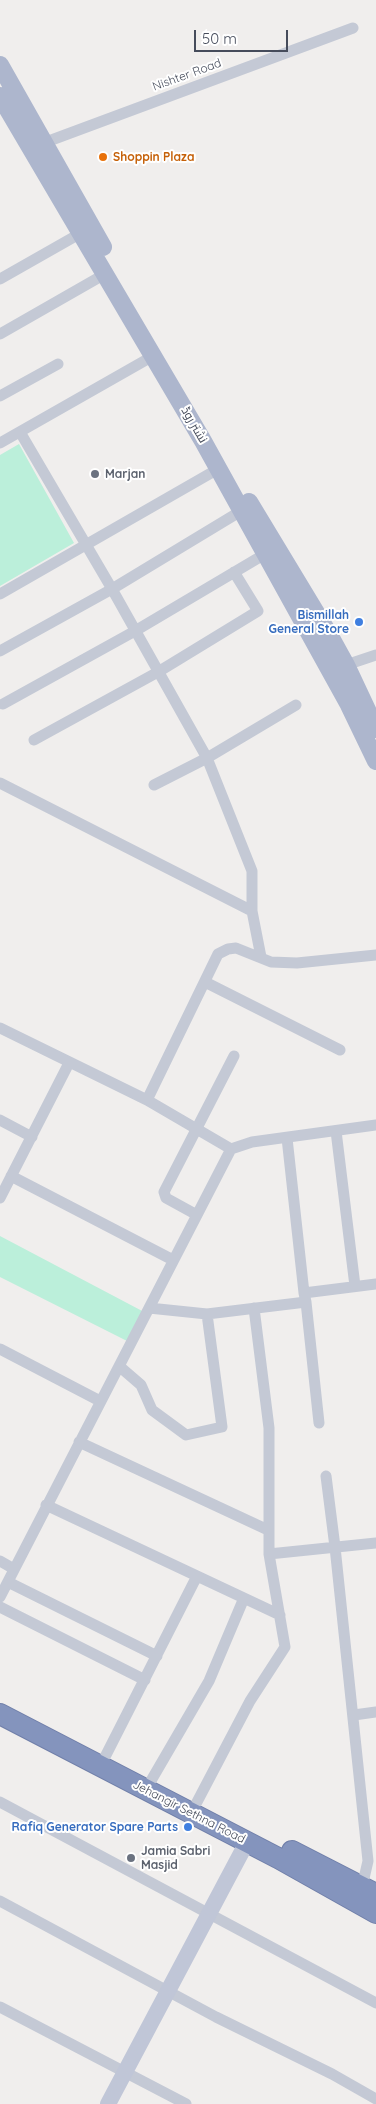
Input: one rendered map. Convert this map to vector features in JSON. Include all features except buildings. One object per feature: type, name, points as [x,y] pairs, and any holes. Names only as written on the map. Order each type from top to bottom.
[{"type":"highway","name":"Jehangir Sethna Road","points":[[0,1700],[369,1890]]},
{"type":"highway","name":"Jehangir Sethna Road","points":[[0,1714],[247,1842],[376,1913]]},
{"type":"main road","name":"نشتر روڈ","points":[[0,65],[81,233],[218,469],[348,705],[376,761]]},
{"type":"main road","name":"نشتر روڈ","points":[[0,96],[37,145],[346,665],[376,729]]},
{"type":"street","name":"Nishter Road","points":[[37,145],[353,28]]},
{"type":"street","points":[[0,279],[81,233]]},
{"type":"street","points":[[0,334],[105,274]]},
{"type":"street","points":[[0,443],[153,356]]},
{"type":"street","points":[[0,396],[58,364]]},
{"type":"street","points":[[20,432],[208,758],[252,870],[252,911],[261,957]]},
{"type":"street","points":[[0,594],[218,469]]},
{"type":"street","points":[[0,650],[112,589],[241,511]]},
{"type":"street","points":[[3,704],[135,631],[265,554]]},
{"type":"street","points":[[34,740],[158,672],[258,611],[234,572]]},
{"type":"street","points":[[346,665],[376,655]]},
{"type":"street","points":[[154,785],[208,758],[296,705]]},
{"type":"street","points":[[0,783],[252,911]]},
{"type":"street","points":[[147,1100],[218,954],[228,949],[236,948],[271,962],[297,963],[376,955]]},
{"type":"street","points":[[205,982],[340,1050]]},
{"type":"street","points":[[0,1028],[147,1100],[230,1149]]},
{"type":"street","points":[[197,1215],[166,1198],[164,1195],[234,1056]]},
{"type":"street","points":[[0,1198],[69,1063]]},
{"type":"street","points":[[0,1120],[32,1136]]},
{"type":"street","points":[[0,1596],[230,1149],[252,1142],[376,1124]]},
{"type":"street","points":[[336,1131],[355,1286]]},
{"type":"street","points":[[287,1138],[319,1423]]},
{"type":"street","points":[[12,1176],[173,1260]]},
{"type":"street","points":[[149,1308],[207,1314],[254,1308],[355,1286],[376,1284]]},
{"type":"street","points":[[197,1802],[250,1701],[285,1647],[269,1554],[269,1428],[254,1308]]},
{"type":"street","points":[[119,1366],[141,1385],[152,1410],[186,1435],[222,1427],[207,1314]]},
{"type":"street","points":[[0,1349],[100,1401]]},
{"type":"street","points":[[80,1442],[268,1530]]},
{"type":"street","points":[[326,1476],[336,1547],[354,1715],[369,1890]]},
{"type":"street","points":[[46,1505],[280,1615]]},
{"type":"street","points":[[269,1554],[376,1543]]},
{"type":"street","points":[[0,1561],[14,1569]]},
{"type":"street","points":[[106,1755],[197,1576]]},
{"type":"street","points":[[8,1582],[157,1656]]},
{"type":"street","points":[[152,1779],[209,1681],[244,1598]]},
{"type":"street","points":[[0,1607],[144,1680]]},
{"type":"street","points":[[354,1715],[376,1712]]},
{"type":"street","points":[[0,1802],[376,2003]]},
{"type":"street","points":[[108,2104],[247,1842]]},
{"type":"street","points":[[0,1901],[168,1991],[332,2074],[376,2099]]},
{"type":"street","points":[[0,2007],[186,2104]]},
{"type":"green space","points":[[19,444],[74,543],[0,586],[0,455]]},
{"type":"green space","points":[[0,1236],[146,1313],[131,1343],[0,1277]]},
{"type":"place","name":"Shoppin Plaza","points":[[103,157]]},
{"type":"place","name":"Marjan","points":[[95,474]]},
{"type":"place","name":"Bismillah General Store","points":[[359,622]]},
{"type":"place","name":"Rafiq Generator Spare Parts","points":[[188,1827]]},
{"type":"place","name":"Jamia Sabri Masjid","points":[[131,1858]]}]
